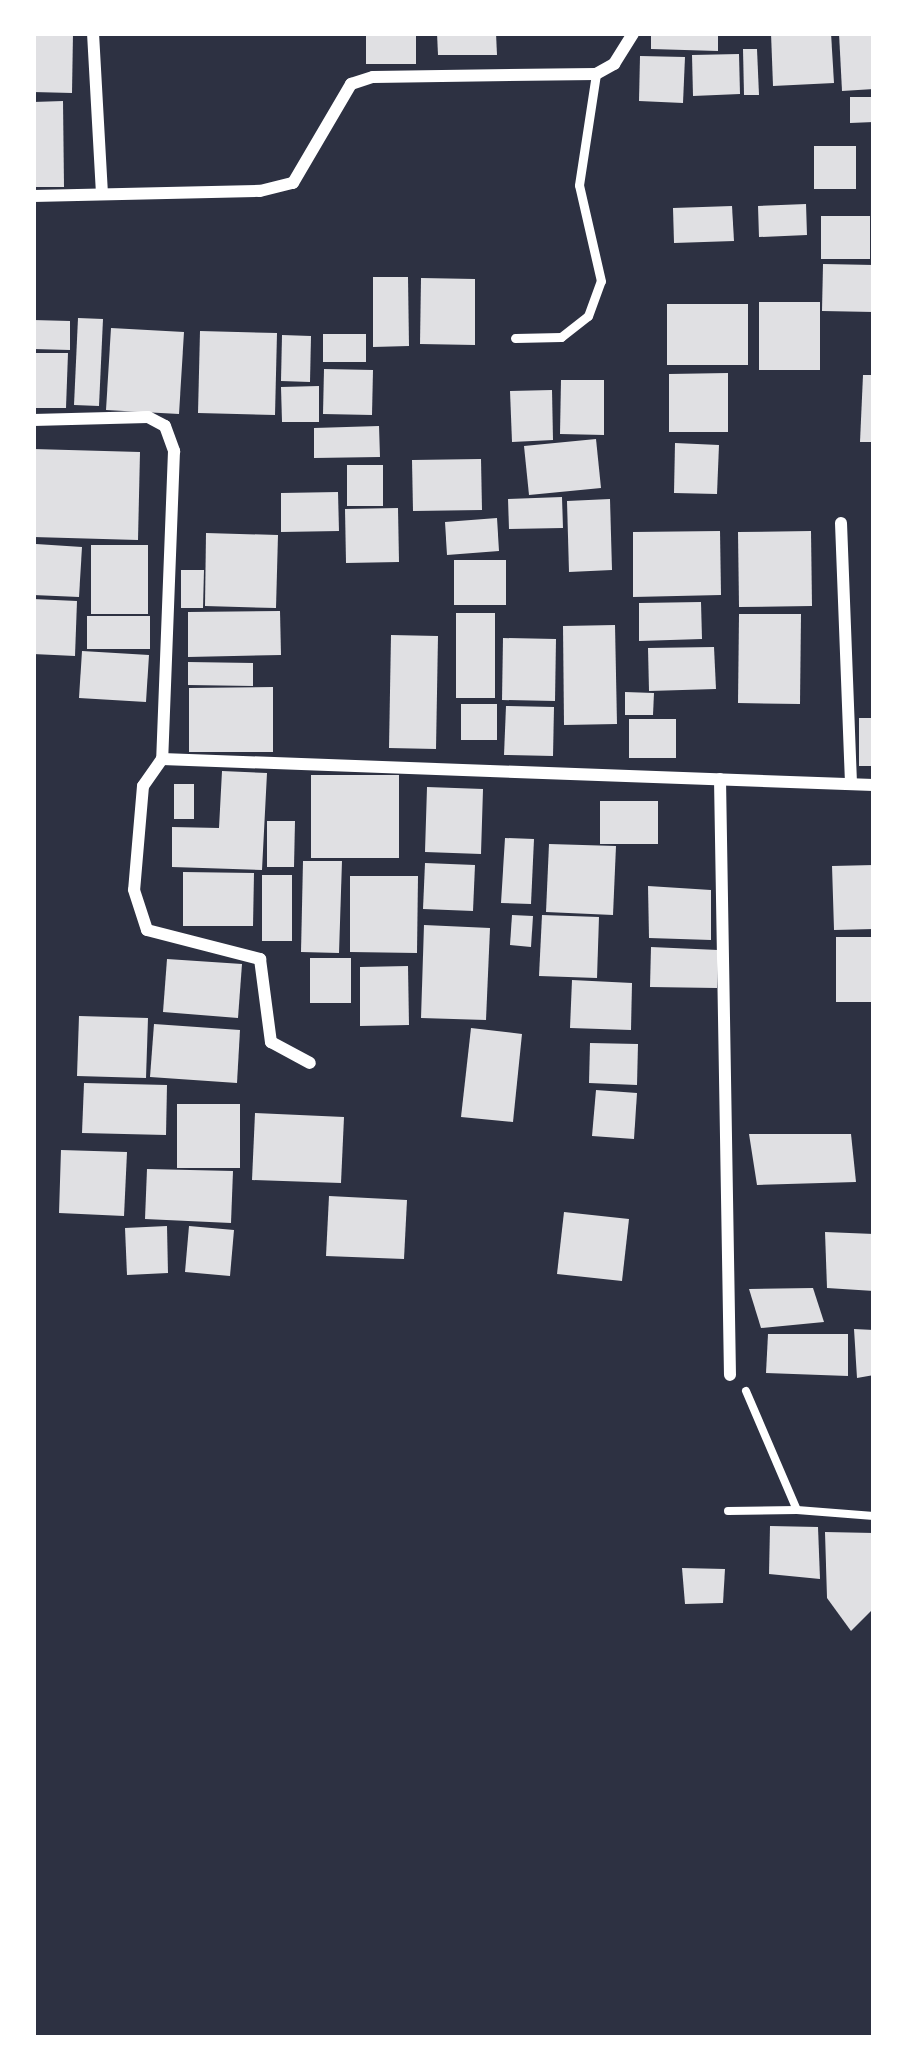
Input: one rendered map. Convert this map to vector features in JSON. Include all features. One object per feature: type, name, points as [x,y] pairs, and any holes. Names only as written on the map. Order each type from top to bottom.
[{"type":"street","points":[[93,33],[102,194]]},
{"type":"street","points":[[33,196],[260,191],[293,183],[351,84],[373,77],[596,74],[614,64],[633,33]]},
{"type":"street","points":[[33,420],[148,417],[165,426],[174,451],[162,759],[143,786],[134,890],[147,930],[260,958],[271,1042],[310,1063]]},
{"type":"street","points":[[841,523],[851,784]]},
{"type":"street","points":[[162,759],[874,784]]},
{"type":"street","points":[[720,778],[730,1375]]},
{"type":"lane","points":[[515,338],[561,337],[588,316],[601,280],[579,184],[596,74]]},
{"type":"path","points":[[729,1351],[797,1510]]},
{"type":"path","points":[[728,1511],[874,1516]]},
{"type":"building","points":[[33,33],[73,33],[72,93],[33,92]]},
{"type":"building","points":[[366,33],[416,33],[416,64],[366,64]]},
{"type":"building","points":[[437,33],[496,33],[497,55],[438,55]]},
{"type":"building","points":[[651,33],[718,33],[718,51],[651,49]]},
{"type":"building","points":[[771,33],[831,33],[834,83],[773,86]]},
{"type":"building","points":[[839,33],[874,33],[874,89],[842,91]]},
{"type":"building","points":[[743,49],[757,49],[759,95],[744,95]]},
{"type":"building","points":[[739,54],[740,94],[693,96],[692,55]]},
{"type":"building","points":[[640,56],[685,57],[683,103],[639,101]]},
{"type":"building","points":[[850,97],[874,97],[874,122],[850,123]]},
{"type":"building","points":[[63,101],[64,187],[33,187],[33,102]]},
{"type":"building","points":[[814,146],[856,146],[856,189],[814,189]]},
{"type":"building","points":[[806,204],[807,235],[759,237],[758,206]]},
{"type":"building","points":[[732,206],[734,241],[674,243],[673,208]]},
{"type":"building","points":[[821,216],[870,216],[870,259],[821,259]]},
{"type":"building","points":[[823,264],[874,265],[874,312],[822,311]]},
{"type":"building","points":[[373,277],[408,277],[409,346],[373,347]]},
{"type":"building","points":[[421,278],[475,279],[475,345],[420,344]]},
{"type":"building","points":[[759,302],[820,302],[820,370],[759,370]]},
{"type":"building","points":[[667,304],[748,304],[748,365],[667,365]]},
{"type":"building","points":[[78,318],[103,319],[99,406],[74,405]]},
{"type":"building","points":[[33,320],[70,321],[70,350],[33,349]]},
{"type":"building","points":[[111,328],[184,332],[179,414],[106,410]]},
{"type":"building","points":[[200,331],[277,333],[275,415],[198,413]]},
{"type":"building","points":[[323,334],[366,334],[366,362],[323,362]]},
{"type":"building","points":[[282,335],[311,336],[310,382],[281,381]]},
{"type":"building","points":[[33,353],[68,353],[66,408],[33,408]]},
{"type":"building","points":[[324,369],[373,370],[372,415],[323,414]]},
{"type":"building","points":[[728,373],[728,432],[669,432],[669,374]]},
{"type":"building","points":[[863,375],[874,375],[874,442],[860,442]]},
{"type":"building","points":[[561,380],[604,380],[604,435],[560,434]]},
{"type":"building","points":[[319,386],[319,422],[282,422],[281,387]]},
{"type":"building","points":[[552,390],[553,440],[512,442],[510,391]]},
{"type":"building","points":[[379,426],[380,457],[314,458],[314,428]]},
{"type":"building","points":[[596,439],[601,488],[529,495],[524,446]]},
{"type":"building","points":[[675,443],[719,445],[717,494],[674,493]]},
{"type":"building","points":[[33,449],[140,452],[138,540],[33,537]]},
{"type":"building","points":[[481,459],[482,510],[413,511],[412,460]]},
{"type":"building","points":[[347,465],[383,465],[383,506],[347,506]]},
{"type":"building","points":[[338,492],[339,531],[281,532],[281,493]]},
{"type":"building","points":[[562,497],[563,528],[509,529],[508,499]]},
{"type":"building","points":[[610,499],[612,570],[569,572],[567,501]]},
{"type":"building","points":[[398,508],[399,562],[346,563],[345,509]]},
{"type":"building","points":[[497,518],[499,551],[447,555],[445,522]]},
{"type":"building","points":[[720,531],[721,595],[633,597],[633,532]]},
{"type":"building","points":[[811,531],[812,606],[739,607],[738,532]]},
{"type":"building","points":[[206,533],[278,535],[276,608],[205,606]]},
{"type":"building","points":[[36,544],[82,547],[79,597],[33,595]]},
{"type":"building","points":[[91,545],[148,545],[148,614],[91,614]]},
{"type":"building","points":[[454,560],[506,560],[506,605],[454,605]]},
{"type":"building","points":[[181,570],[204,570],[203,608],[181,608]]},
{"type":"building","points":[[33,599],[77,601],[75,656],[33,654]]},
{"type":"building","points":[[701,602],[702,639],[639,641],[639,603]]},
{"type":"building","points":[[280,611],[281,655],[188,657],[188,612]]},
{"type":"building","points":[[456,613],[495,613],[495,698],[456,698]]},
{"type":"building","points":[[739,614],[801,614],[800,704],[738,703]]},
{"type":"building","points":[[87,616],[150,616],[150,649],[87,649]]},
{"type":"building","points":[[615,625],[617,724],[564,725],[563,626]]},
{"type":"building","points":[[391,635],[438,636],[436,749],[389,748]]},
{"type":"building","points":[[503,638],[556,639],[555,701],[502,700]]},
{"type":"building","points":[[714,647],[716,689],[649,691],[648,648]]},
{"type":"building","points":[[82,651],[149,655],[146,702],[79,698]]},
{"type":"building","points":[[188,662],[253,663],[253,686],[188,685]]},
{"type":"building","points":[[273,687],[273,752],[189,752],[189,688]]},
{"type":"building","points":[[625,692],[654,693],[653,715],[625,715]]},
{"type":"building","points":[[461,704],[497,704],[497,740],[461,740]]},
{"type":"building","points":[[506,706],[554,707],[553,756],[504,755]]},
{"type":"building","points":[[859,718],[874,718],[874,766],[859,766]]},
{"type":"building","points":[[629,719],[676,719],[676,758],[629,758]]},
{"type":"building","points":[[222,771],[267,773],[262,870],[172,867],[172,827],[219,828]]},
{"type":"building","points":[[311,775],[399,775],[399,858],[311,858]]},
{"type":"building","points":[[174,784],[194,784],[194,819],[174,819]]},
{"type":"building","points":[[427,787],[483,789],[481,854],[425,852]]},
{"type":"building","points":[[600,801],[658,801],[658,844],[600,844]]},
{"type":"building","points":[[267,821],[295,821],[294,867],[267,867]]},
{"type":"building","points":[[505,838],[534,839],[531,904],[501,903]]},
{"type":"building","points":[[549,844],[616,846],[613,915],[546,912]]},
{"type":"building","points":[[303,861],[342,861],[339,953],[301,952]]},
{"type":"building","points":[[425,863],[475,865],[473,911],[423,909]]},
{"type":"building","points":[[874,865],[874,929],[834,930],[832,866]]},
{"type":"building","points":[[183,872],[254,873],[253,926],[183,926]]},
{"type":"building","points":[[262,875],[292,875],[292,941],[262,941]]},
{"type":"building","points":[[350,876],[418,876],[417,953],[350,952]]},
{"type":"building","points":[[648,886],[711,890],[711,940],[649,938]]},
{"type":"building","points":[[512,915],[533,916],[531,947],[510,945]]},
{"type":"building","points":[[542,915],[599,917],[597,978],[539,976]]},
{"type":"building","points":[[424,925],[490,928],[486,1020],[421,1018]]},
{"type":"building","points":[[836,937],[874,937],[874,1002],[836,1002]]},
{"type":"building","points":[[651,947],[718,950],[717,988],[650,987]]},
{"type":"building","points":[[310,958],[351,958],[351,1003],[310,1003]]},
{"type":"building","points":[[167,959],[242,964],[238,1018],[163,1012]]},
{"type":"building","points":[[408,966],[409,1025],[360,1026],[360,967]]},
{"type":"building","points":[[572,980],[632,983],[631,1030],[570,1028]]},
{"type":"building","points":[[79,1016],[148,1018],[146,1078],[77,1076]]},
{"type":"building","points":[[154,1024],[240,1030],[237,1083],[150,1077]]},
{"type":"building","points":[[471,1028],[522,1034],[513,1122],[461,1117]]},
{"type":"building","points":[[590,1043],[638,1044],[637,1085],[589,1083]]},
{"type":"building","points":[[84,1083],[167,1085],[166,1135],[82,1133]]},
{"type":"building","points":[[596,1090],[637,1093],[634,1139],[592,1136]]},
{"type":"building","points":[[177,1104],[240,1104],[240,1168],[177,1168]]},
{"type":"building","points":[[255,1113],[344,1117],[341,1183],[252,1180]]},
{"type":"building","points":[[749,1134],[851,1134],[856,1182],[757,1185]]},
{"type":"building","points":[[61,1150],[127,1152],[124,1216],[59,1213]]},
{"type":"building","points":[[147,1169],[233,1171],[231,1223],[145,1219]]},
{"type":"building","points":[[329,1196],[407,1200],[404,1259],[326,1256]]},
{"type":"building","points":[[564,1212],[629,1219],[622,1281],[557,1274]]},
{"type":"building","points":[[167,1226],[168,1273],[127,1275],[125,1228]]},
{"type":"building","points":[[189,1226],[234,1230],[230,1276],[185,1272]]},
{"type":"building","points":[[825,1232],[874,1234],[874,1291],[827,1288]]},
{"type":"building","points":[[813,1288],[824,1322],[761,1328],[749,1289]]},
{"type":"building","points":[[854,1329],[874,1330],[874,1375],[857,1378]]},
{"type":"building","points":[[768,1334],[848,1334],[848,1376],[766,1373]]},
{"type":"building","points":[[770,1526],[818,1527],[820,1579],[769,1574]]},
{"type":"building","points":[[825,1532],[874,1533],[874,1608],[851,1631],[827,1598]]},
{"type":"building","points":[[682,1568],[725,1569],[723,1603],[685,1604]]}]
